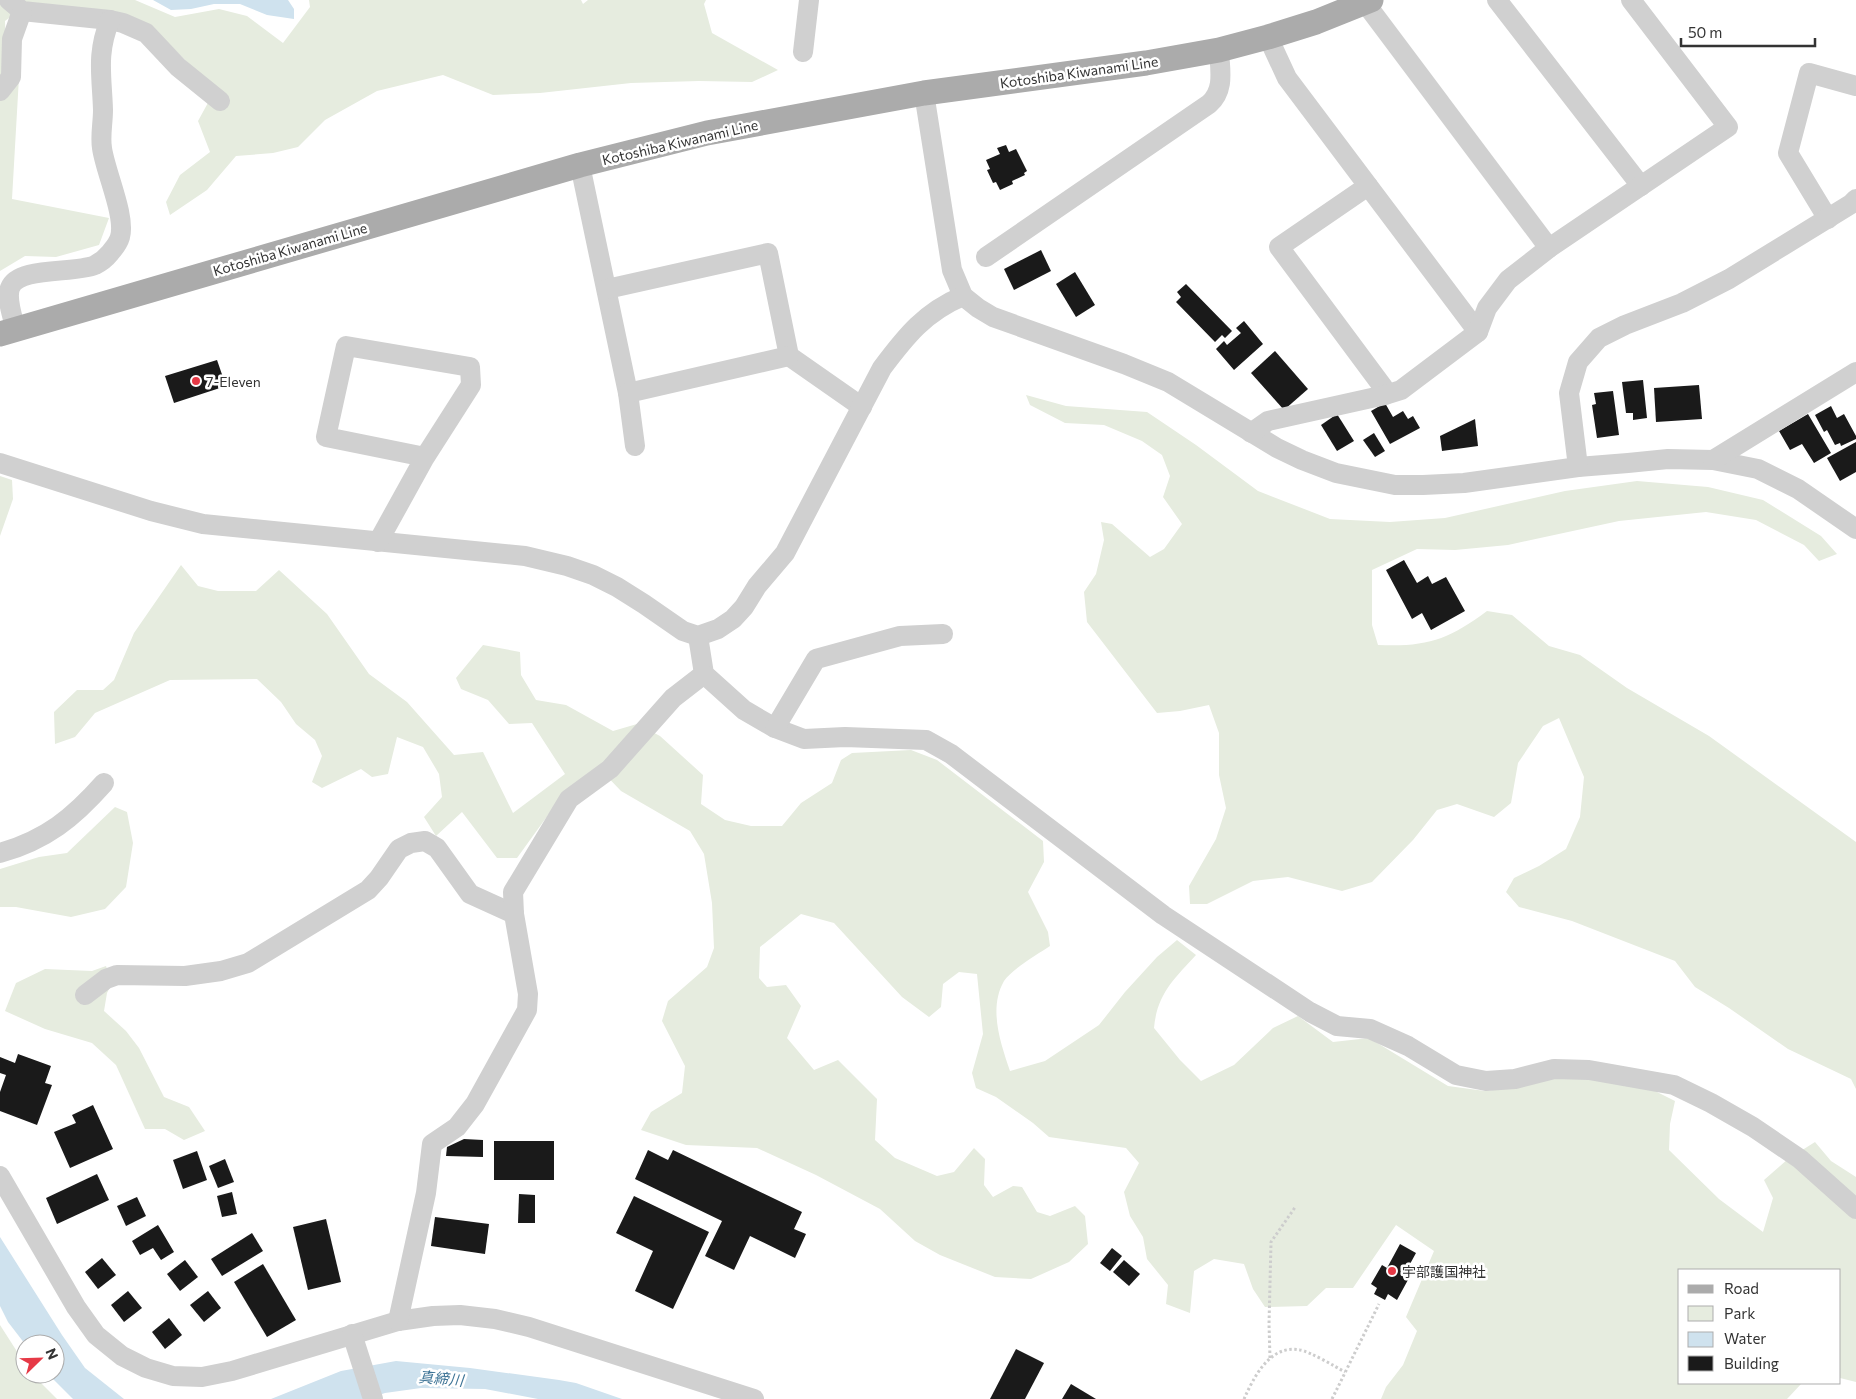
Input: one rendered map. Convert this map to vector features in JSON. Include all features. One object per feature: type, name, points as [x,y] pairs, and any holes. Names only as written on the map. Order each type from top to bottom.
[{"type":"main road","name":"Kotoshiba Kiwanami Line","points":[[8,332],[580,165],[707,133],[924,93],[1136,64],[1219,50],[1316,22],[1366,1]]},
{"type":"street","points":[[803,52],[809,0]]},
{"type":"street","points":[[1497,0],[1641,186]]},
{"type":"street","points":[[1251,433],[1268,421],[1385,396],[1401,390],[1478,332],[1487,308],[1508,280],[1549,248],[1728,127],[1631,0]]},
{"type":"street","points":[[1366,1],[1549,248]]},
{"type":"street","points":[[0,91],[11,77],[12,39],[16,5],[123,23],[146,34],[178,67],[220,101]]},
{"type":"street","points":[[8,332],[10,288],[15,281],[28,275],[94,265],[105,259],[120,240],[122,230],[101,147],[103,111],[100,62],[104,36],[110,20]]},
{"type":"street","points":[[1268,37],[1287,78],[1478,332]]},
{"type":"street","points":[[986,258],[1209,104],[1215,98],[1220,85],[1219,50]]},
{"type":"street","points":[[1828,219],[1788,153],[1809,73],[1856,86]]},
{"type":"street","points":[[924,93],[952,270],[963,296],[978,308],[1008,324],[1124,364],[1168,382],[1251,433],[1302,460],[1336,473],[1395,485],[1464,483],[1578,467],[1668,459],[1714,460],[1758,469],[1851,519]]},
{"type":"street","points":[[580,165],[628,393],[635,446]]},
{"type":"street","points":[[1368,186],[1279,247],[1383,387],[1385,396]]},
{"type":"street","points":[[1578,467],[1569,393],[1578,362],[1599,338],[1682,303],[1721,283],[1828,219],[1852,204],[1856,199]]},
{"type":"street","points":[[607,289],[768,254],[789,356],[862,407]]},
{"type":"street","points":[[0,463],[150,511],[203,524],[525,556],[567,566],[593,575],[617,587],[683,631],[698,636],[718,629],[733,619],[744,607],[757,586],[785,553],[882,368],[902,341],[933,311],[963,296]]},
{"type":"street","points":[[378,542],[425,457],[471,385],[470,367],[346,346],[326,437],[425,457]]},
{"type":"street","points":[[628,393],[789,356]]},
{"type":"street","points":[[1714,460],[1856,372]]},
{"type":"street","points":[[775,728],[816,659],[900,636],[944,634]]},
{"type":"street","points":[[698,636],[704,674],[744,710],[775,728],[804,739],[845,737],[926,740],[952,754],[1163,915],[1310,1012],[1337,1026],[1370,1029],[1408,1046],[1456,1075],[1486,1081],[1515,1079],[1554,1069],[1589,1070],[1674,1085],[1712,1103],[1754,1127],[1800,1159],[1856,1209]]},
{"type":"street","points":[[398,1321],[426,1193],[432,1144],[456,1127],[474,1104],[527,1010],[528,994],[514,914],[513,892],[569,799],[610,769],[673,698],[704,674]]},
{"type":"street","points":[[0,853],[34,841],[53,831],[84,806],[104,783]]},
{"type":"street","points":[[86,996],[106,980],[117,975],[185,976],[220,971],[248,963],[368,890],[380,878],[399,849],[412,843],[425,841],[437,848],[470,894],[514,914]]},
{"type":"street","points":[[0,1176],[76,1307],[96,1335],[122,1356],[146,1368],[173,1376],[202,1377],[232,1371],[354,1340],[398,1321],[432,1316],[460,1315],[495,1318],[603,1350],[754,1399]]},
{"type":"street","points":[[354,1340],[373,1399]]},
{"type":"path","points":[[1270,1358],[1271,1242],[1296,1206]]},
{"type":"path","points":[[1332,1399],[1379,1304]]},
{"type":"path","points":[[1244,1399],[1256,1374],[1270,1358],[1285,1351],[1301,1350],[1345,1372]]},
{"type":"green space","points":[[0,0],[135,0],[175,17],[219,9],[247,16],[283,43],[310,7],[309,0],[581,0],[583,4],[588,0],[706,0],[704,4],[712,33],[778,70],[752,82],[631,83],[540,93],[493,95],[443,75],[377,91],[325,120],[298,147],[273,153],[236,156],[207,190],[170,215],[166,202],[180,175],[210,152],[198,121],[215,90],[159,34],[29,3],[5,21],[6,56],[19,77],[12,199],[109,218],[99,245],[56,257],[25,256],[0,271]]},
{"type":"green space","points":[[1026,395],[1066,406],[1147,412],[1196,445],[1258,491],[1330,519],[1390,522],[1445,518],[1565,491],[1637,481],[1708,487],[1763,500],[1821,536],[1837,554],[1819,561],[1804,545],[1756,520],[1706,512],[1619,521],[1508,545],[1455,550],[1417,549],[1372,570],[1372,625],[1378,645],[1410,645],[1436,640],[1448,635],[1487,611],[1512,615],[1549,646],[1580,655],[1627,688],[1709,736],[1856,842],[1856,1089],[1851,1079],[1788,1049],[1695,987],[1675,961],[1572,921],[1519,907],[1506,892],[1514,878],[1539,866],[1566,849],[1580,817],[1584,777],[1559,718],[1543,726],[1518,763],[1511,803],[1494,817],[1457,804],[1437,810],[1413,840],[1372,882],[1342,891],[1288,877],[1253,881],[1207,904],[1190,904],[1189,886],[1216,839],[1226,808],[1219,775],[1219,733],[1209,705],[1180,711],[1157,713],[1087,622],[1084,592],[1096,574],[1104,540],[1101,522],[1112,524],[1150,557],[1164,549],[1182,524],[1163,497],[1170,476],[1162,455],[1142,441],[1104,425],[1065,423],[1030,405]]},
{"type":"green space","points":[[0,476],[12,480],[13,499],[0,536]]},
{"type":"green space","points":[[181,565],[198,586],[218,591],[256,591],[279,570],[327,614],[369,674],[407,702],[454,755],[483,752],[513,813],[565,774],[532,723],[509,724],[488,700],[461,689],[456,678],[483,645],[520,652],[521,675],[536,700],[566,705],[613,731],[637,724],[660,736],[703,775],[701,804],[725,820],[751,826],[782,826],[801,803],[832,783],[841,760],[852,753],[911,750],[937,760],[1043,841],[1044,862],[1028,892],[1048,932],[1050,946],[1008,976],[999,992],[997,1003],[996,1015],[1000,1038],[1010,1071],[1045,1061],[1099,1025],[1125,992],[1157,957],[1177,940],[1196,955],[1163,996],[1154,1028],[1180,1060],[1201,1081],[1234,1065],[1273,1028],[1298,1016],[1333,1042],[1369,1038],[1448,1086],[1485,1091],[1518,1087],[1558,1077],[1599,1078],[1655,1091],[1675,1101],[1670,1124],[1669,1150],[1719,1199],[1763,1232],[1773,1198],[1764,1180],[1788,1159],[1815,1142],[1831,1161],[1856,1177],[1856,1382],[1841,1378],[1841,1269],[1678,1269],[1678,1384],[1801,1384],[1787,1399],[1381,1399],[1386,1387],[1403,1365],[1417,1331],[1406,1317],[1434,1251],[1396,1225],[1353,1288],[1326,1288],[1307,1306],[1265,1307],[1253,1289],[1244,1264],[1214,1259],[1194,1271],[1190,1313],[1166,1304],[1168,1285],[1147,1259],[1143,1237],[1130,1216],[1124,1192],[1139,1163],[1126,1148],[1049,1137],[1033,1123],[996,1097],[976,1088],[972,1073],[983,1034],[977,974],[959,972],[943,984],[941,1007],[929,1017],[902,997],[834,923],[801,914],[760,947],[759,978],[767,987],[786,985],[801,1006],[787,1038],[814,1070],[838,1060],[877,1099],[875,1140],[895,1158],[937,1176],[954,1172],[974,1148],[985,1159],[984,1185],[993,1197],[1013,1186],[1022,1187],[1037,1212],[1050,1216],[1075,1206],[1085,1216],[1088,1244],[1069,1262],[1031,1279],[995,1277],[940,1255],[915,1241],[880,1209],[816,1175],[757,1148],[686,1145],[641,1130],[651,1112],[682,1093],[685,1066],[662,1021],[668,1001],[707,967],[714,948],[712,903],[704,854],[690,831],[621,791],[599,768],[556,804],[517,858],[497,858],[462,812],[436,836],[424,817],[442,797],[439,774],[423,747],[397,737],[388,774],[372,777],[361,769],[322,788],[312,782],[322,756],[315,740],[296,724],[281,702],[257,679],[170,680],[95,713],[75,737],[55,744],[54,712],[77,690],[103,690],[114,680],[134,633]]},
{"type":"green space","points":[[115,807],[127,812],[133,843],[126,887],[105,909],[71,917],[16,907],[0,907],[0,869],[39,857],[67,853]]},
{"type":"green space","points":[[106,966],[112,983],[107,993],[104,1011],[126,1031],[139,1048],[164,1097],[189,1107],[205,1131],[184,1140],[165,1129],[145,1129],[116,1065],[92,1043],[45,1029],[5,1011],[16,983],[45,969],[92,971]]},
{"type":"green space","points":[[0,1325],[15,1348],[15,1384],[42,1384],[57,1399],[0,1399]]},
{"type":"water","points":[[153,0],[288,0],[294,9],[294,19],[267,15],[240,4],[214,4],[191,9],[171,10]]},
{"type":"water","points":[[0,1237],[61,1334],[17,1334],[8,1322],[0,1306]]},
{"type":"water","points":[[65,1339],[85,1368],[124,1399],[73,1399],[58,1384],[65,1384]]},
{"type":"water","name":"真締川","points":[[396,1361],[470,1368],[559,1380],[576,1383],[622,1399],[538,1399],[485,1389],[421,1388],[385,1393],[367,1399],[271,1399],[341,1371]]},
{"type":"building","points":[[1006,145],[1009,152],[1016,149],[1027,171],[1024,173],[1025,175],[1012,181],[1013,184],[1000,190],[996,182],[993,183],[987,170],[990,169],[986,160],[1000,154],[997,148]]},
{"type":"building","points":[[1041,250],[1051,271],[1014,290],[1004,269]]},
{"type":"building","points":[[1075,272],[1095,305],[1076,317],[1056,284]]},
{"type":"building","points":[[1186,284],[1232,331],[1225,338],[1222,335],[1215,342],[1176,302],[1181,297],[1177,292]]},
{"type":"building","points":[[1244,321],[1263,344],[1234,370],[1216,349],[1224,341],[1227,345],[1241,333],[1236,328]]},
{"type":"building","points":[[1275,351],[1308,389],[1284,410],[1251,373]]},
{"type":"building","name":"7-Eleven","points":[[217,360],[226,386],[174,403],[165,376]]},
{"type":"building","points":[[1643,380],[1647,418],[1633,420],[1633,413],[1626,413],[1622,382]]},
{"type":"building","points":[[1699,385],[1702,419],[1656,422],[1654,388]]},
{"type":"building","points":[[1613,391],[1619,435],[1597,438],[1592,405],[1596,404],[1594,393]]},
{"type":"building","points":[[1385,403],[1393,417],[1403,411],[1408,419],[1413,416],[1420,428],[1390,444],[1371,411]]},
{"type":"building","points":[[1831,406],[1837,418],[1844,414],[1856,439],[1841,446],[1840,443],[1835,445],[1827,430],[1824,432],[1815,415]]},
{"type":"building","points":[[1337,414],[1354,441],[1337,451],[1321,425]]},
{"type":"building","points":[[1808,414],[1831,453],[1814,463],[1802,444],[1790,450],[1779,431]]},
{"type":"building","points":[[1475,419],[1478,446],[1442,451],[1440,436]]},
{"type":"building","points":[[1374,433],[1385,451],[1375,457],[1363,440]]},
{"type":"building","points":[[1856,442],[1856,472],[1840,481],[1827,458]]},
{"type":"building","points":[[1404,560],[1417,583],[1428,576],[1432,584],[1446,577],[1465,611],[1431,630],[1422,613],[1412,619],[1386,570]]},
{"type":"building","points":[[18,1054],[51,1066],[45,1083],[52,1085],[37,1125],[0,1111],[0,1092],[6,1075],[0,1073],[0,1057],[15,1063]]},
{"type":"building","points":[[93,1105],[113,1149],[70,1168],[54,1132],[76,1123],[72,1115]]},
{"type":"building","points":[[464,1139],[483,1140],[483,1157],[446,1156],[447,1147]]},
{"type":"building","points":[[494,1141],[554,1141],[554,1180],[494,1180]]},
{"type":"building","points":[[648,1150],[668,1160],[673,1150],[802,1212],[794,1229],[806,1234],[795,1258],[750,1236],[734,1270],[705,1256],[722,1221],[635,1179]]},
{"type":"building","points":[[197,1151],[207,1180],[183,1189],[173,1160]]},
{"type":"building","points":[[225,1159],[234,1182],[218,1188],[209,1166]]},
{"type":"building","points":[[97,1174],[109,1200],[57,1224],[46,1198]]},
{"type":"building","points":[[232,1192],[237,1214],[222,1217],[217,1196]]},
{"type":"building","points":[[519,1194],[535,1195],[535,1223],[518,1223]]},
{"type":"building","points":[[634,1196],[709,1232],[673,1309],[635,1291],[653,1251],[616,1233]]},
{"type":"building","points":[[137,1197],[146,1216],[126,1226],[117,1206]]},
{"type":"building","points":[[435,1217],[489,1224],[485,1254],[431,1246]]},
{"type":"building","points":[[326,1219],[341,1282],[308,1290],[293,1227]]},
{"type":"building","points":[[158,1225],[174,1252],[161,1260],[153,1248],[140,1255],[132,1241]]},
{"type":"building","points":[[252,1233],[263,1251],[222,1276],[211,1259]]},
{"type":"building","name":"宇部護国神社","points":[[1400,1244],[1416,1253],[1404,1275],[1409,1278],[1397,1300],[1388,1294],[1385,1300],[1374,1294],[1377,1288],[1371,1284],[1382,1265],[1387,1268]]},
{"type":"building","points":[[1112,1248],[1122,1256],[1110,1271],[1100,1263]]},
{"type":"building","points":[[102,1258],[116,1275],[98,1289],[85,1272]]},
{"type":"building","points":[[185,1260],[198,1277],[180,1291],[167,1274]]},
{"type":"building","points":[[1124,1260],[1140,1274],[1129,1286],[1113,1272]]},
{"type":"building","points":[[263,1264],[296,1320],[267,1337],[234,1282]]},
{"type":"building","points":[[128,1291],[142,1308],[124,1322],[111,1305]]},
{"type":"building","points":[[208,1291],[221,1308],[204,1322],[190,1305]]},
{"type":"building","points":[[169,1318],[182,1335],[165,1349],[152,1332]]},
{"type":"building","points":[[1016,1349],[1044,1363],[1025,1399],[990,1399]]},
{"type":"building","points":[[1071,1384],[1096,1399],[1062,1399]]},
{"type":"place","name":"7-Eleven","points":[[196,381]]},
{"type":"place","name":"宇部護国神社","points":[[1392,1271]]}]
